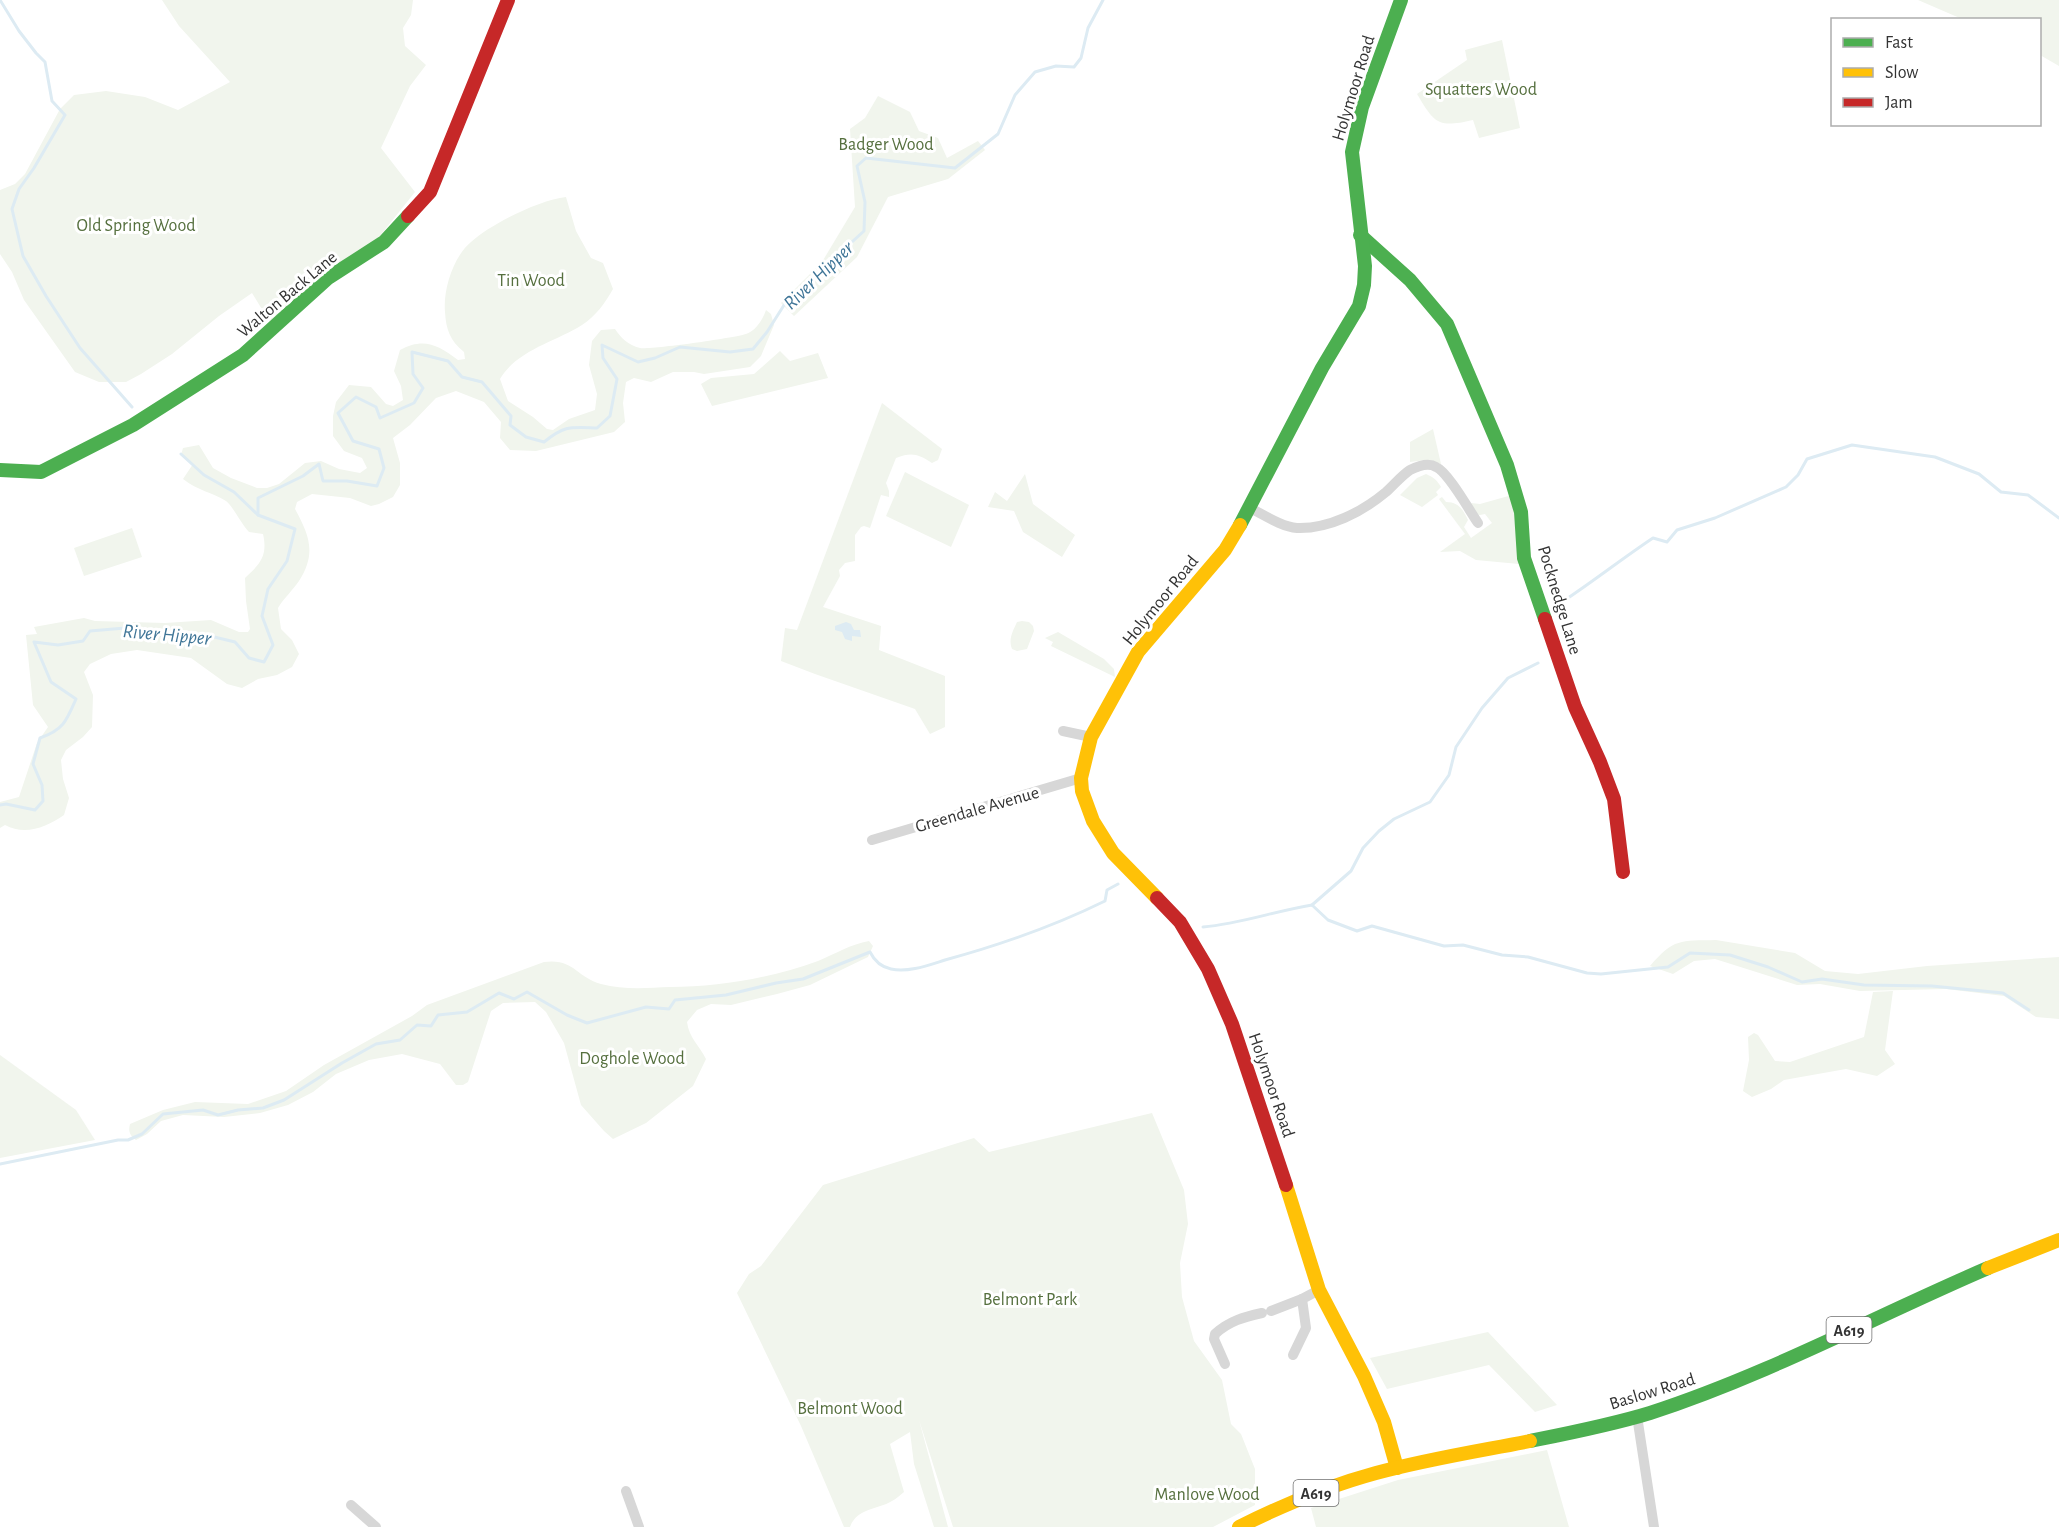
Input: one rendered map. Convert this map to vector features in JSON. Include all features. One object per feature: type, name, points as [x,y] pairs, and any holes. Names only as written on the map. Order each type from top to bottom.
[{"type":"main road","name":"Walton Back Lane","points":[[0,470],[41,472],[133,426],[243,355],[328,278],[384,242],[430,192],[508,0]]},
{"type":"main road","name":"Holymoor Road","points":[[1396,1468],[1384,1422],[1364,1376],[1319,1290],[1265,1118],[1232,1024],[1208,969],[1180,922],[1113,853],[1093,821],[1082,791],[1081,778],[1091,737],[1138,652],[1225,549],[1251,508],[1322,368],[1359,306],[1364,285],[1365,266],[1352,152],[1362,107],[1401,0]]},
{"type":"main road","name":"Pocknedge Lane","points":[[1360,234],[1410,280],[1447,324],[1507,465],[1521,512],[1524,558],[1575,706],[1614,800],[1623,872]]},
{"type":"main road","name":"Baslow Road","points":[[1239,1527],[1300,1498],[1396,1468],[1522,1444],[1637,1416],[1707,1394],[1938,1289],[2059,1240]]},
{"type":"street","points":[[1251,508],[1295,528],[1319,526],[1344,519],[1384,494],[1409,471],[1424,464],[1437,467],[1478,523]]},
{"type":"street","points":[[1063,731],[1091,737]]},
{"type":"street","name":"Greendale Avenue","points":[[872,840],[1081,778]]},
{"type":"street","points":[[1225,1364],[1214,1339],[1215,1334],[1223,1327],[1238,1319],[1267,1312],[1302,1299],[1319,1290]]},
{"type":"street","points":[[1293,1355],[1306,1328],[1302,1299]]},
{"type":"street","points":[[1637,1416],[1654,1527]]},
{"type":"street","points":[[626,1491],[639,1527]]},
{"type":"street","points":[[351,1505],[376,1527]]},
{"type":"green space","name":"Old Spring Wood","points":[[162,0],[413,0],[411,15],[403,28],[405,46],[426,65],[410,86],[381,148],[415,192],[379,237],[271,324],[252,293],[172,354],[141,374],[126,382],[99,382],[75,372],[24,300],[12,272],[0,254],[0,190],[15,184],[25,174],[60,109],[74,95],[106,91],[145,97],[178,110],[230,82],[179,26]]},
{"type":"green space","points":[[1918,0],[2059,0],[2059,66],[2041,56],[2041,18],[1960,18]]},
{"type":"green space","name":"Squatters Wood","points":[[1502,40],[1520,128],[1479,138],[1473,120],[1452,124],[1433,118],[1417,94],[1467,60],[1465,50]]},
{"type":"green space","name":"Badger Wood","points":[[878,96],[910,112],[919,131],[938,138],[947,158],[978,141],[985,150],[948,179],[888,197],[857,257],[794,316],[781,303],[822,262],[855,207],[850,129],[865,118]]},
{"type":"green space","name":"Tin Wood","points":[[566,197],[576,231],[591,258],[603,263],[613,289],[592,318],[526,354],[507,369],[500,379],[508,401],[547,429],[553,430],[569,419],[595,410],[597,394],[589,365],[592,341],[601,330],[615,329],[625,341],[640,348],[674,346],[746,334],[759,324],[766,310],[771,314],[774,325],[761,356],[750,367],[704,374],[673,372],[651,382],[634,378],[626,382],[623,403],[625,422],[614,432],[536,451],[510,450],[500,438],[501,422],[484,402],[456,391],[436,398],[410,425],[393,438],[400,463],[400,485],[393,497],[371,506],[350,498],[312,494],[297,502],[295,509],[309,544],[308,562],[299,581],[278,608],[281,629],[292,640],[299,654],[292,667],[277,675],[258,679],[242,688],[227,684],[191,658],[137,650],[111,654],[90,664],[84,672],[93,695],[92,727],[66,750],[61,760],[63,779],[69,798],[64,815],[36,829],[20,830],[5,825],[0,828],[0,802],[19,797],[37,743],[48,727],[33,705],[26,635],[37,634],[34,627],[84,618],[95,621],[165,623],[211,620],[239,632],[248,632],[250,629],[245,578],[262,559],[263,534],[249,532],[226,501],[183,479],[193,464],[181,455],[183,448],[199,445],[213,468],[257,488],[279,484],[305,463],[321,461],[339,469],[360,473],[367,468],[362,458],[344,451],[333,436],[336,402],[349,385],[371,387],[386,404],[393,406],[403,400],[401,386],[394,371],[400,350],[409,346],[430,344],[458,360],[465,359],[464,352],[455,344],[450,334],[445,312],[448,284],[459,256],[471,242],[503,221],[529,208]]},
{"type":"green space","points":[[780,351],[790,361],[818,353],[828,378],[712,406],[701,384],[711,378],[754,374]]},
{"type":"green space","points":[[882,403],[942,449],[938,460],[932,463],[915,455],[896,458],[886,483],[889,497],[881,495],[870,528],[861,527],[855,535],[855,561],[845,563],[839,570],[840,576],[823,607],[881,626],[879,650],[945,676],[945,727],[930,734],[915,709],[781,661],[785,628],[797,630]]},
{"type":"green space","points":[[1433,429],[1441,464],[1426,460],[1410,462],[1410,442]]},
{"type":"green space","points":[[905,472],[969,505],[951,547],[886,516]]},
{"type":"green space","points":[[1025,474],[1033,504],[1075,535],[1062,557],[1023,532],[1014,511],[988,507],[995,492],[1007,501]]},
{"type":"green space","points":[[1426,474],[1435,479],[1441,487],[1436,492],[1438,495],[1422,507],[1400,495],[1417,478]]},
{"type":"green space","points":[[1512,495],[1519,564],[1476,560],[1460,551],[1440,552],[1465,534],[1439,499],[1442,497],[1446,502],[1454,503],[1462,510],[1468,520],[1464,527],[1471,538],[1492,523],[1485,514],[1475,514],[1471,503],[1480,504]]},
{"type":"green space","points":[[132,528],[142,557],[84,576],[74,548]]},
{"type":"green space","points":[[1017,622],[1029,622],[1034,631],[1027,649],[1017,651],[1012,649],[1011,638]]},
{"type":"green space","points":[[1058,632],[1104,659],[1114,669],[1115,677],[1051,646],[1053,642],[1045,638]]},
{"type":"green space","points":[[1716,940],[1795,953],[1825,971],[1858,974],[1927,966],[2059,957],[2059,1019],[2036,1017],[2004,996],[1946,989],[1860,991],[1820,984],[1797,985],[1715,959],[1694,961],[1673,974],[1650,966],[1665,950],[1678,943]]},
{"type":"green space","name":"Doghole Wood","points":[[869,941],[873,946],[868,957],[810,985],[731,1005],[711,1004],[697,1010],[687,1022],[688,1028],[706,1059],[693,1086],[646,1123],[613,1139],[581,1105],[564,1043],[546,1012],[535,1002],[503,1003],[491,1011],[468,1082],[463,1085],[456,1085],[440,1064],[402,1054],[369,1060],[336,1074],[313,1092],[288,1105],[260,1113],[224,1117],[183,1115],[161,1121],[147,1134],[136,1140],[129,1131],[130,1124],[163,1110],[195,1102],[248,1104],[286,1091],[324,1065],[412,1016],[427,1005],[544,962],[569,965],[593,981],[609,986],[689,987],[745,980],[782,972]]},
{"type":"green space","points":[[1893,991],[1885,1050],[1895,1064],[1877,1076],[1846,1069],[1784,1080],[1771,1089],[1752,1097],[1743,1091],[1749,1060],[1748,1037],[1754,1033],[1758,1035],[1775,1061],[1790,1062],[1864,1037],[1873,992]]},
{"type":"green space","points":[[0,1055],[76,1110],[95,1140],[0,1158]]},
{"type":"green space","name":"Belmont Park","points":[[1152,1113],[1184,1190],[1188,1224],[1180,1263],[1182,1297],[1194,1341],[1222,1380],[1231,1424],[1241,1434],[1255,1469],[1255,1505],[1213,1527],[953,1527],[919,1420],[948,1527],[934,1527],[914,1464],[910,1432],[890,1444],[904,1492],[886,1504],[857,1516],[850,1527],[844,1527],[801,1426],[737,1293],[749,1274],[761,1266],[823,1185],[974,1138],[989,1152]]},
{"type":"green space","points":[[1488,1332],[1557,1405],[1535,1412],[1489,1365],[1387,1389],[1370,1358]]},
{"type":"green space","points":[[1547,1450],[1569,1527],[1316,1527],[1311,1508],[1398,1480]]},
{"type":"shaded area","points":[[846,622],[851,624],[854,630],[860,630],[861,637],[852,636],[852,641],[845,639],[842,632],[835,630],[835,626]]},
{"type":"waterway","points":[[0,0],[19,31],[45,62],[52,101],[65,115],[19,189],[12,209],[23,256],[80,348],[132,407]]},
{"type":"waterway","name":"River Hipper","points":[[0,805],[6,804],[35,810],[43,801],[42,785],[33,764],[40,738],[54,732],[63,724],[76,699],[51,682],[34,642],[58,645],[83,641],[90,631],[125,628],[155,635],[206,635],[235,642],[249,658],[264,662],[273,645],[262,616],[268,589],[287,561],[295,529],[258,515],[258,498],[303,476],[319,464],[323,481],[347,481],[377,486],[384,468],[379,449],[353,441],[338,413],[356,397],[376,407],[380,418],[414,403],[423,388],[413,374],[412,352],[448,361],[462,377],[482,382],[511,416],[510,425],[526,437],[544,442],[557,432],[568,428],[597,428],[610,416],[617,379],[603,358],[602,345],[638,362],[655,358],[680,347],[730,352],[753,349],[786,302],[864,231],[865,202],[857,166],[866,158],[955,168],[998,134],[1015,95],[1035,72],[1056,66],[1074,67],[1081,58],[1088,28],[1103,0]]},
{"type":"waterway","points":[[1565,600],[1653,538],[1667,542],[1677,530],[1715,518],[1786,487],[1798,475],[1807,459],[1852,445],[1935,457],[1979,474],[2001,492],[2028,495],[2059,518]]},
{"type":"waterway","points":[[181,454],[204,475],[234,492],[258,515]]},
{"type":"waterway","points":[[1312,905],[1351,871],[1363,848],[1379,831],[1394,819],[1430,802],[1449,775],[1456,747],[1482,708],[1508,678],[1538,663]]},
{"type":"waterway","points":[[0,1164],[118,1140],[128,1140],[142,1134],[163,1114],[203,1110],[218,1115],[238,1110],[263,1108],[284,1100],[376,1044],[400,1040],[417,1025],[431,1026],[438,1015],[467,1012],[499,993],[514,999],[527,992],[567,1015],[587,1023],[646,1007],[669,1009],[675,1000],[726,995],[803,979],[870,952],[884,967],[898,970],[911,969],[986,948],[1066,919],[1105,901],[1107,890],[1118,884]]},
{"type":"waterway","points":[[1203,927],[1312,905],[1328,920],[1357,931],[1372,926],[1444,946],[1463,945],[1502,955],[1528,957],[1587,973],[1601,974],[1668,967],[1690,953],[1730,955],[1768,967],[1802,982],[1822,979],[1864,985],[1932,986],[2003,993],[2029,1010]]},
{"type":"traffic: fast","points":[[1240,525],[1322,368],[1359,306],[1364,285],[1365,266],[1352,152],[1362,107],[1401,0]]},
{"type":"traffic: fast","points":[[0,470],[41,472],[133,425],[243,355],[328,278],[384,242],[408,216]]},
{"type":"traffic: fast","points":[[1360,235],[1410,280],[1447,324],[1507,465],[1521,512],[1524,558],[1545,619]]},
{"type":"traffic: fast","points":[[1530,1441],[1620,1421],[1694,1398],[1779,1363],[1988,1268]]},
{"type":"traffic: slow","points":[[1157,898],[1113,853],[1093,821],[1082,791],[1081,778],[1091,737],[1138,652],[1225,550],[1240,525]]},
{"type":"traffic: slow","points":[[1286,1185],[1319,1290],[1364,1376],[1384,1422],[1397,1468]]},
{"type":"traffic: slow","points":[[1988,1268],[2059,1240]]},
{"type":"traffic: slow","points":[[1239,1527],[1272,1511],[1358,1478],[1414,1464],[1530,1441]]},
{"type":"traffic: jam","points":[[408,216],[430,192],[508,0]]},
{"type":"traffic: jam","points":[[1545,619],[1575,707],[1614,799],[1623,872]]},
{"type":"traffic: jam","points":[[1157,898],[1180,922],[1208,969],[1232,1024],[1286,1185]]},
{"type":"park label","name":"Belmont Wood","points":[[850,1408]]},
{"type":"park label","name":"Manlove Wood","points":[[1207,1494]]}]
